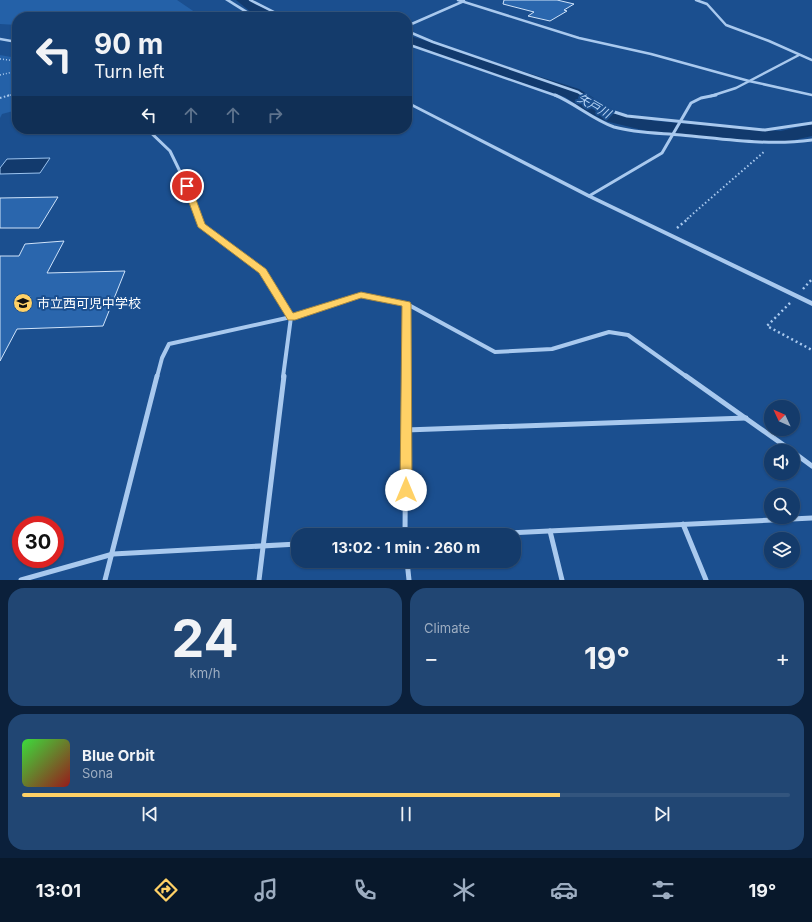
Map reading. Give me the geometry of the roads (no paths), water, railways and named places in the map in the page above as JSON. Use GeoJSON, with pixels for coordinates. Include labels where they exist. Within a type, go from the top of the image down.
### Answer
{"type":"FeatureCollection","features":[{"type":"Feature","properties":{"kind":"street"},"geometry":{"type":"LineString","coordinates":[[227,0],[247,12]]}},
{"type":"Feature","properties":{"kind":"street"},"geometry":{"type":"LineString","coordinates":[[250,0],[274,12]]}},
{"type":"Feature","properties":{"kind":"street"},"geometry":{"type":"LineString","coordinates":[[458,0],[579,38],[651,54],[749,81],[812,95]]}},
{"type":"Feature","properties":{"kind":"street"},"geometry":{"type":"LineString","coordinates":[[696,0],[705,1],[723,23],[736,30],[787,48],[812,60]]}},
{"type":"Feature","properties":{"kind":"street"},"geometry":{"type":"LineString","coordinates":[[412,24],[464,1]]}},
{"type":"Feature","properties":{"kind":"street"},"geometry":{"type":"LineString","coordinates":[[412,33],[433,42],[578,92],[602,108],[627,116],[680,123],[765,130],[790,128],[812,122]]}},
{"type":"Feature","properties":{"kind":"street"},"geometry":{"type":"LineString","coordinates":[[0,39],[12,41]]}},
{"type":"Feature","properties":{"kind":"street"},"geometry":{"type":"LineString","coordinates":[[412,46],[548,92],[571,102],[594,119],[615,127],[672,136],[764,143],[789,143],[812,140]]}},
{"type":"Feature","properties":{"kind":"street"},"geometry":{"type":"LineString","coordinates":[[589,196],[662,153],[691,103],[701,98],[722,94],[799,55]]}},
{"type":"Feature","properties":{"kind":"street"},"geometry":{"type":"LineString","coordinates":[[412,105],[589,196],[812,304]]}},
{"type":"Feature","properties":{"kind":"street"},"geometry":{"type":"LineString","coordinates":[[152,134],[170,151],[187,186],[201,226],[263,271],[291,317],[259,580]]}},
{"type":"Feature","properties":{"kind":"street"},"geometry":{"type":"LineString","coordinates":[[105,580],[113,554],[162,358],[169,344],[291,317],[361,295],[407,304],[495,352],[552,349],[609,332],[628,335],[781,444]]}},
{"type":"Feature","properties":{"kind":"street"},"geometry":{"type":"LineString","coordinates":[[406,528],[407,304]]}},
{"type":"Feature","properties":{"kind":"street"},"geometry":{"type":"LineString","coordinates":[[406,430],[746,418]]}},
{"type":"Feature","properties":{"kind":"street"},"geometry":{"type":"LineString","coordinates":[[800,458],[812,466]]}},
{"type":"Feature","properties":{"kind":"street"},"geometry":{"type":"LineString","coordinates":[[521,532],[810,518],[812,523]]}},
{"type":"Feature","properties":{"kind":"street"},"geometry":{"type":"LineString","coordinates":[[683,524],[706,580]]}},
{"type":"Feature","properties":{"kind":"street"},"geometry":{"type":"LineString","coordinates":[[550,531],[562,580]]}},
{"type":"Feature","properties":{"kind":"street"},"geometry":{"type":"LineString","coordinates":[[21,580],[113,554],[291,544]]}},
{"type":"Feature","properties":{"kind":"street"},"geometry":{"type":"LineString","coordinates":[[408,568],[409,580]]}},
{"type":"Feature","properties":{"kind":"waterway","name":"矢戸川"},"geometry":{"type":"LineString","coordinates":[[243,0],[260,12]]}},
{"type":"Feature","properties":{"kind":"waterway","name":"矢戸川"},"geometry":{"type":"LineString","coordinates":[[412,42],[572,93],[593,107],[612,117],[655,127],[781,137],[812,130]]}},
{"type":"Feature","properties":{"kind":"place","name":"市立西可児中学校"},"geometry":{"type":"Point","coordinates":[23,303]}}]}
